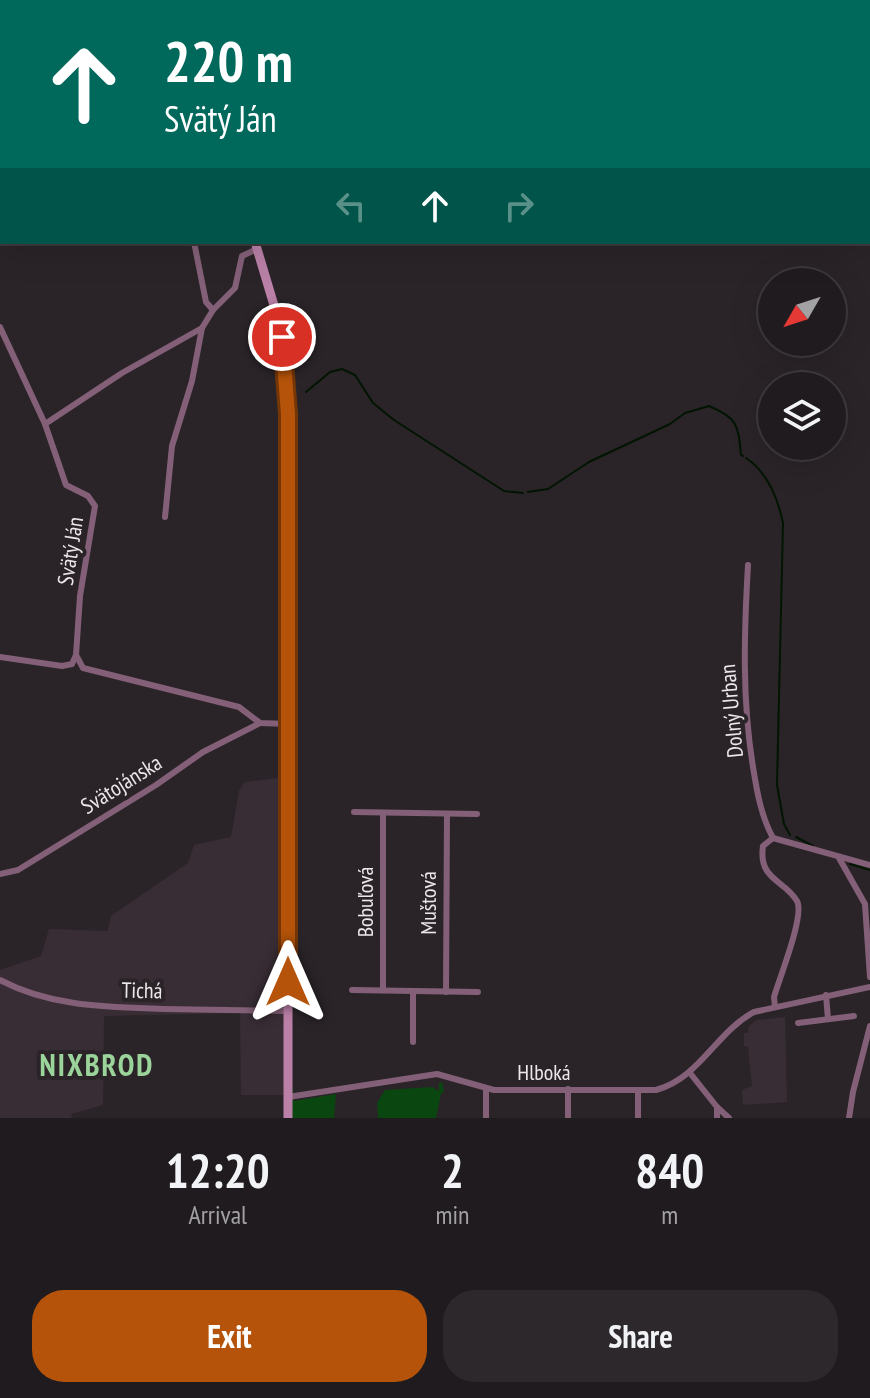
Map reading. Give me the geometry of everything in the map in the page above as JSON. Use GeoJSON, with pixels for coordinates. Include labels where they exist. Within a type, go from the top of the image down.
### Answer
{"type":"FeatureCollection","features":[{"type":"Feature","properties":{"kind":"main road"},"geometry":{"type":"LineString","coordinates":[[256,245],[277,312],[287,387],[288,1118]]}},
{"type":"Feature","properties":{"kind":"street"},"geometry":{"type":"LineString","coordinates":[[194,244],[206,302],[213,310]]}},
{"type":"Feature","properties":{"kind":"street"},"geometry":{"type":"LineString","coordinates":[[165,517],[172,446],[192,381],[202,328],[213,310],[235,288],[242,256],[256,245]]}},
{"type":"Feature","properties":{"kind":"street","name":"Svätý Ján"},"geometry":{"type":"LineString","coordinates":[[0,327],[45,424],[66,485],[88,496],[95,506],[80,596],[76,655]]}},
{"type":"Feature","properties":{"kind":"street"},"geometry":{"type":"LineString","coordinates":[[45,424],[122,373],[202,328]]}},
{"type":"Feature","properties":{"kind":"street","name":"Dolný Urban"},"geometry":{"type":"LineString","coordinates":[[748,565],[744,653],[746,722],[759,798],[773,838]]}},
{"type":"Feature","properties":{"kind":"street"},"geometry":{"type":"LineString","coordinates":[[76,655],[83,668],[239,707],[260,723],[288,724]]}},
{"type":"Feature","properties":{"kind":"street"},"geometry":{"type":"LineString","coordinates":[[0,657],[62,666],[72,664],[76,655]]}},
{"type":"Feature","properties":{"kind":"street","name":"Svätojánska"},"geometry":{"type":"LineString","coordinates":[[0,874],[18,870],[156,785],[203,752],[260,723]]}},
{"type":"Feature","properties":{"kind":"street"},"geometry":{"type":"LineString","coordinates":[[354,812],[477,814]]}},
{"type":"Feature","properties":{"kind":"street","name":"Bobuľová"},"geometry":{"type":"LineString","coordinates":[[383,813],[383,990]]}},
{"type":"Feature","properties":{"kind":"street","name":"Muštová"},"geometry":{"type":"LineString","coordinates":[[446,992],[447,814]]}},
{"type":"Feature","properties":{"kind":"street"},"geometry":{"type":"LineString","coordinates":[[775,1007],[774,997],[794,937],[798,907],[796,900],[772,879],[762,857],[763,846],[773,838],[870,865]]}},
{"type":"Feature","properties":{"kind":"street"},"geometry":{"type":"LineString","coordinates":[[839,858],[865,904],[870,977]]}},
{"type":"Feature","properties":{"kind":"street"},"geometry":{"type":"LineString","coordinates":[[865,904],[870,895]]}},
{"type":"Feature","properties":{"kind":"street","name":"Tichá"},"geometry":{"type":"LineString","coordinates":[[0,980],[37,997],[83,1005],[288,1011]]}},
{"type":"Feature","properties":{"kind":"street","name":"Hlboká"},"geometry":{"type":"LineString","coordinates":[[288,1097],[437,1074],[486,1089],[638,1090],[670,1086],[690,1073],[737,1022],[754,1012],[870,987]]}},
{"type":"Feature","properties":{"kind":"street"},"geometry":{"type":"LineString","coordinates":[[352,990],[478,992]]}},
{"type":"Feature","properties":{"kind":"street"},"geometry":{"type":"LineString","coordinates":[[413,991],[413,1042]]}},
{"type":"Feature","properties":{"kind":"street"},"geometry":{"type":"LineString","coordinates":[[826,995],[828,1019]]}},
{"type":"Feature","properties":{"kind":"street"},"geometry":{"type":"LineString","coordinates":[[798,1023],[854,1016]]}},
{"type":"Feature","properties":{"kind":"street"},"geometry":{"type":"LineString","coordinates":[[849,1118],[870,1026]]}},
{"type":"Feature","properties":{"kind":"street"},"geometry":{"type":"LineString","coordinates":[[690,1073],[729,1118]]}},
{"type":"Feature","properties":{"kind":"street"},"geometry":{"type":"LineString","coordinates":[[486,1089],[486,1118]]}},
{"type":"Feature","properties":{"kind":"street"},"geometry":{"type":"LineString","coordinates":[[568,1089],[568,1118]]}},
{"type":"Feature","properties":{"kind":"street"},"geometry":{"type":"LineString","coordinates":[[638,1090],[638,1118]]}},
{"type":"Feature","properties":{"kind":"street"},"geometry":{"type":"LineString","coordinates":[[717,1107],[717,1118]]}},
{"type":"Feature","properties":{"kind":"shaded area"},"geometry":{"type":"Polygon","coordinates":[[[285,777],[285,1095],[241,1095],[240,1013],[104,1016],[103,1105],[71,1114],[72,1118],[0,1118],[0,970],[41,956],[49,929],[108,931],[111,916],[188,863],[194,845],[231,837],[239,791],[245,782],[285,777]]]}},
{"type":"Feature","properties":{"kind":"shaded area"},"geometry":{"type":"Polygon","coordinates":[[[785,1017],[787,1102],[743,1105],[742,1090],[752,1086],[744,1033],[748,1033],[749,1026],[757,1020],[785,1017]]]}},
{"type":"Feature","properties":{"kind":"green space"},"geometry":{"type":"Polygon","coordinates":[[[442,1082],[444,1091],[436,1118],[378,1118],[377,1103],[385,1090],[432,1087],[439,1091],[439,1083],[442,1082]]]}},
{"type":"Feature","properties":{"kind":"green space"},"geometry":{"type":"Polygon","coordinates":[[[293,1086],[294,1101],[336,1094],[334,1118],[285,1118],[285,1095],[293,1086]]]}},
{"type":"Feature","properties":{"kind":"waterway"},"geometry":{"type":"LineString","coordinates":[[306,392],[330,372],[342,369],[355,375],[373,403],[394,420],[504,491],[523,493]]}},
{"type":"Feature","properties":{"kind":"waterway"},"geometry":{"type":"LineString","coordinates":[[528,492],[548,489],[589,462],[670,424],[685,413],[709,406],[726,414],[735,424],[743,456]]}},
{"type":"Feature","properties":{"kind":"waterway"},"geometry":{"type":"LineString","coordinates":[[746,458],[760,471],[770,487],[783,523],[777,785],[784,824],[790,835]]}},
{"type":"Feature","properties":{"kind":"waterway"},"geometry":{"type":"LineString","coordinates":[[796,837],[813,846]]}},
{"type":"Feature","properties":{"kind":"waterway"},"geometry":{"type":"LineString","coordinates":[[850,864],[870,870]]}},
{"type":"Feature","properties":{"kind":"district","name":"NIXBROD"},"geometry":{"type":"Point","coordinates":[97,1064]}},
{"type":"Feature","properties":{"kind":"route"},"geometry":{"type":"LineString","coordinates":[[282,337],[288,414],[288,982]]}}]}
